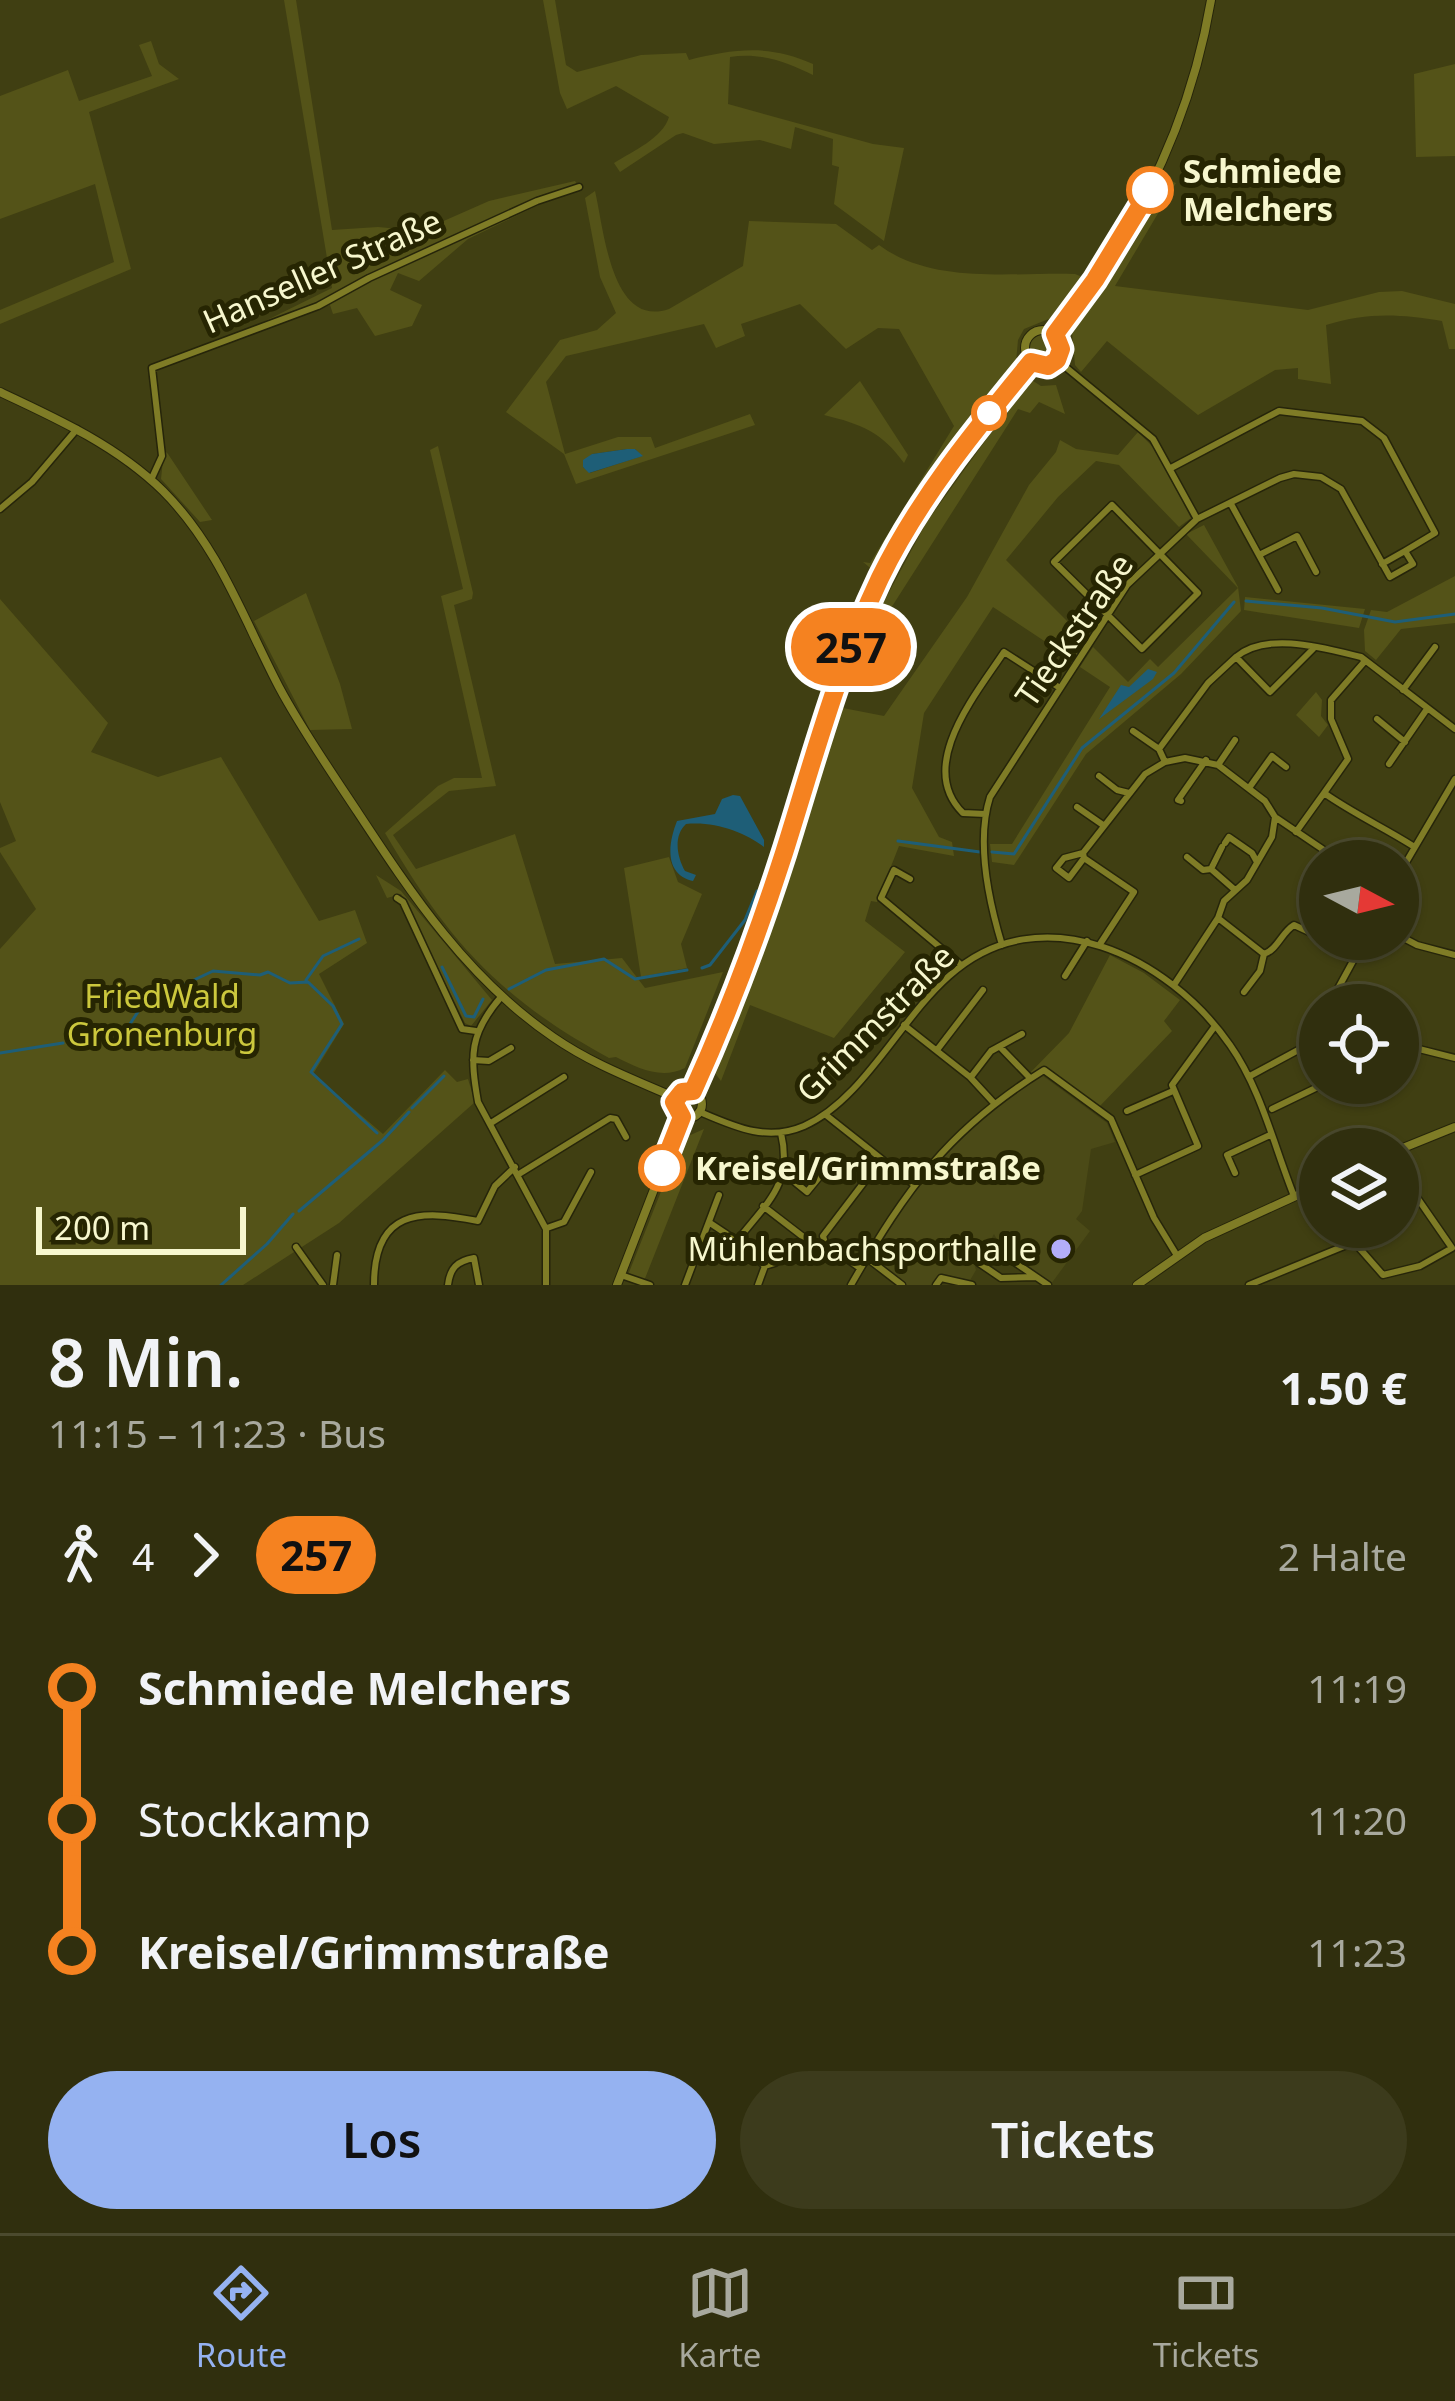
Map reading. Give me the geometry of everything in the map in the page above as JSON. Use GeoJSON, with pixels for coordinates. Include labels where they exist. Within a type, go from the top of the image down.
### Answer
{"type":"FeatureCollection","features":[{"type":"Feature","properties":{"kind":"main road"},"geometry":{"type":"LineString","coordinates":[[1055,334],[1115,249],[1162,164],[1188,98],[1210,0]]}},
{"type":"Feature","properties":{"kind":"main road"},"geometry":{"type":"LineString","coordinates":[[1031,362],[1024,347],[1029,337],[1039,330],[1055,334]]}},
{"type":"Feature","properties":{"kind":"main road"},"geometry":{"type":"LineString","coordinates":[[1031,362],[1048,366],[1057,360],[1061,349],[1055,334]]}},
{"type":"Feature","properties":{"kind":"main road"},"geometry":{"type":"LineString","coordinates":[[693,1091],[747,960],[846,660],[879,580],[939,479],[1031,362]]}},
{"type":"Feature","properties":{"kind":"main road"},"geometry":{"type":"LineString","coordinates":[[0,392],[119,454],[188,518],[210,548],[295,714],[443,937],[501,997],[555,1039],[597,1064],[676,1098]]}},
{"type":"Feature","properties":{"kind":"main road"},"geometry":{"type":"LineString","coordinates":[[693,1091],[700,1098],[700,1112],[692,1118],[682,1117],[675,1110],[676,1098],[693,1091]]}},
{"type":"Feature","properties":{"kind":"main road"},"geometry":{"type":"LineString","coordinates":[[619,1280],[682,1117]]}},
{"type":"Feature","properties":{"kind":"main road"},"geometry":{"type":"LineString","coordinates":[[1419,1142],[1455,1127]]}},
{"type":"Feature","properties":{"kind":"main road"},"geometry":{"type":"LineString","coordinates":[[1137,1285],[1176,1254],[1299,1195]]}},
{"type":"Feature","properties":{"kind":"street","name":"Hanseller Straße"},"geometry":{"type":"LineString","coordinates":[[151,479],[162,462],[152,368],[318,306],[537,201],[579,188]]}},
{"type":"Feature","properties":{"kind":"street"},"geometry":{"type":"LineString","coordinates":[[1057,360],[1147,433],[1197,519]]}},
{"type":"Feature","properties":{"kind":"street"},"geometry":{"type":"LineString","coordinates":[[1171,468],[1279,411],[1362,422],[1384,438],[1435,533],[1382,563],[1390,577],[1413,564],[1405,551]]}},
{"type":"Feature","properties":{"kind":"street"},"geometry":{"type":"LineString","coordinates":[[0,509],[32,482],[77,429]]}},
{"type":"Feature","properties":{"kind":"street","name":"Tieckstraße"},"geometry":{"type":"LineString","coordinates":[[985,814],[995,787],[1132,579],[1197,519],[1294,474],[1333,481],[1382,563]]}},
{"type":"Feature","properties":{"kind":"street"},"geometry":{"type":"LineString","coordinates":[[1231,504],[1277,590]]}},
{"type":"Feature","properties":{"kind":"street"},"geometry":{"type":"LineString","coordinates":[[1112,505],[1198,593],[1142,649],[1107,616],[1054,562],[1112,505]]}},
{"type":"Feature","properties":{"kind":"street"},"geometry":{"type":"LineString","coordinates":[[1259,555],[1297,536],[1316,572]]}},
{"type":"Feature","properties":{"kind":"street"},"geometry":{"type":"LineString","coordinates":[[1159,749],[1208,682],[1236,657],[1264,642],[1365,661],[1455,729]]}},
{"type":"Feature","properties":{"kind":"street"},"geometry":{"type":"LineString","coordinates":[[1403,690],[1435,647]]}},
{"type":"Feature","properties":{"kind":"street"},"geometry":{"type":"LineString","coordinates":[[1236,657],[1270,692],[1313,649]]}},
{"type":"Feature","properties":{"kind":"street"},"geometry":{"type":"LineString","coordinates":[[1002,945],[987,867],[985,814],[963,814],[948,789],[947,768],[957,723],[1004,652],[1060,688]]}},
{"type":"Feature","properties":{"kind":"street"},"geometry":{"type":"LineString","coordinates":[[1296,832],[1348,759],[1331,719],[1331,700],[1365,661]]}},
{"type":"Feature","properties":{"kind":"street"},"geometry":{"type":"LineString","coordinates":[[1389,764],[1427,709]]}},
{"type":"Feature","properties":{"kind":"street"},"geometry":{"type":"LineString","coordinates":[[1377,719],[1405,742]]}},
{"type":"Feature","properties":{"kind":"street"},"geometry":{"type":"LineString","coordinates":[[1132,731],[1159,749],[1166,762]]}},
{"type":"Feature","properties":{"kind":"street"},"geometry":{"type":"LineString","coordinates":[[1218,765],[1235,740]]}},
{"type":"Feature","properties":{"kind":"street"},"geometry":{"type":"LineString","coordinates":[[1249,788],[1272,756],[1286,767]]}},
{"type":"Feature","properties":{"kind":"street"},"geometry":{"type":"LineString","coordinates":[[1100,944],[1134,892],[1084,855],[1145,774],[1166,762],[1185,758],[1218,765],[1265,801],[1275,818],[1308,840]]}},
{"type":"Feature","properties":{"kind":"street"},"geometry":{"type":"LineString","coordinates":[[1181,801],[1206,760]]}},
{"type":"Feature","properties":{"kind":"street"},"geometry":{"type":"LineString","coordinates":[[1099,776],[1129,793]]}},
{"type":"Feature","properties":{"kind":"street"},"geometry":{"type":"LineString","coordinates":[[1417,840],[1455,779]]}},
{"type":"Feature","properties":{"kind":"street"},"geometry":{"type":"LineString","coordinates":[[1324,794],[1403,840]]}},
{"type":"Feature","properties":{"kind":"street"},"geometry":{"type":"LineString","coordinates":[[1077,806],[1103,826]]}},
{"type":"Feature","properties":{"kind":"street"},"geometry":{"type":"LineString","coordinates":[[1174,985],[1224,901],[1257,862],[1272,837],[1275,818]]}},
{"type":"Feature","properties":{"kind":"street"},"geometry":{"type":"LineString","coordinates":[[1211,869],[1229,836],[1257,862]]}},
{"type":"Feature","properties":{"kind":"street"},"geometry":{"type":"LineString","coordinates":[[1187,857],[1203,870],[1211,869],[1236,891]]}},
{"type":"Feature","properties":{"kind":"street"},"geometry":{"type":"LineString","coordinates":[[910,879],[894,870],[881,898],[961,965]]}},
{"type":"Feature","properties":{"kind":"street"},"geometry":{"type":"LineString","coordinates":[[397,898],[462,1029],[476,1031]]}},
{"type":"Feature","properties":{"kind":"street"},"geometry":{"type":"LineString","coordinates":[[1218,917],[1264,954]]}},
{"type":"Feature","properties":{"kind":"street"},"geometry":{"type":"LineString","coordinates":[[1264,954],[1294,925],[1299,927]]}},
{"type":"Feature","properties":{"kind":"street","name":"Grimmstraße"},"geometry":{"type":"LineString","coordinates":[[700,1112],[748,1131],[781,1132],[826,1114],[961,965],[1002,945],[1035,938],[1087,940],[1136,960],[1174,985],[1216,1026],[1249,1077],[1294,1197]]}},
{"type":"Feature","properties":{"kind":"street"},"geometry":{"type":"LineString","coordinates":[[1065,976],[1087,940]]}},
{"type":"Feature","properties":{"kind":"street"},"geometry":{"type":"LineString","coordinates":[[1419,946],[1455,956]]}},
{"type":"Feature","properties":{"kind":"street"},"geometry":{"type":"LineString","coordinates":[[1244,992],[1260,971],[1264,954]]}},
{"type":"Feature","properties":{"kind":"street"},"geometry":{"type":"LineString","coordinates":[[937,1050],[983,990]]}},
{"type":"Feature","properties":{"kind":"street"},"geometry":{"type":"LineString","coordinates":[[501,997],[476,1031],[473,1060],[478,1102],[546,1228],[546,1285]]}},
{"type":"Feature","properties":{"kind":"street"},"geometry":{"type":"LineString","coordinates":[[904,1025],[970,1077],[993,1102]]}},
{"type":"Feature","properties":{"kind":"street"},"geometry":{"type":"LineString","coordinates":[[1135,1175],[1198,1146],[1172,1085],[1216,1026]]}},
{"type":"Feature","properties":{"kind":"street"},"geometry":{"type":"LineString","coordinates":[[970,1077],[1000,1047],[1022,1034]]}},
{"type":"Feature","properties":{"kind":"street"},"geometry":{"type":"LineString","coordinates":[[1000,1047],[1030,1078]]}},
{"type":"Feature","properties":{"kind":"street"},"geometry":{"type":"LineString","coordinates":[[473,1060],[489,1060],[511,1048]]}},
{"type":"Feature","properties":{"kind":"street"},"geometry":{"type":"LineString","coordinates":[[1249,1077],[1299,1048]]}},
{"type":"Feature","properties":{"kind":"street"},"geometry":{"type":"LineString","coordinates":[[1419,1049],[1455,1058]]}},
{"type":"Feature","properties":{"kind":"street"},"geometry":{"type":"LineString","coordinates":[[851,1285],[913,1184],[947,1145],[993,1102],[1044,1070],[1111,1119],[1154,1218],[1176,1254]]}},
{"type":"Feature","properties":{"kind":"street"},"geometry":{"type":"LineString","coordinates":[[490,1124],[564,1077]]}},
{"type":"Feature","properties":{"kind":"street"},"geometry":{"type":"LineString","coordinates":[[1127,1112],[1174,1091]]}},
{"type":"Feature","properties":{"kind":"street"},"geometry":{"type":"LineString","coordinates":[[1272,1108],[1299,1096]]}},
{"type":"Feature","properties":{"kind":"street"},"geometry":{"type":"LineString","coordinates":[[826,1114],[913,1184]]}},
{"type":"Feature","properties":{"kind":"street"},"geometry":{"type":"LineString","coordinates":[[374,1285],[381,1244],[411,1216],[433,1212],[478,1221],[495,1186],[517,1170],[610,1118],[616,1119],[626,1137]]}},
{"type":"Feature","properties":{"kind":"street"},"geometry":{"type":"LineString","coordinates":[[737,1240],[785,1174],[781,1132]]}},
{"type":"Feature","properties":{"kind":"street"},"geometry":{"type":"LineString","coordinates":[[1234,1173],[1227,1155],[1270,1136]]}},
{"type":"Feature","properties":{"kind":"street"},"geometry":{"type":"LineString","coordinates":[[860,1268],[825,1244],[823,1236],[881,1160]]}},
{"type":"Feature","properties":{"kind":"street"},"geometry":{"type":"LineString","coordinates":[[785,1174],[807,1192],[826,1170]]}},
{"type":"Feature","properties":{"kind":"street"},"geometry":{"type":"LineString","coordinates":[[546,1228],[564,1222],[591,1172]]}},
{"type":"Feature","properties":{"kind":"street"},"geometry":{"type":"LineString","coordinates":[[685,1285],[719,1195]]}},
{"type":"Feature","properties":{"kind":"street"},"geometry":{"type":"LineString","coordinates":[[1249,1285],[1354,1242],[1383,1275],[1439,1258],[1454,1248],[1419,1199]]}},
{"type":"Feature","properties":{"kind":"street"},"geometry":{"type":"LineString","coordinates":[[763,1206],[814,1246],[825,1244]]}},
{"type":"Feature","properties":{"kind":"street"},"geometry":{"type":"LineString","coordinates":[[709,1222],[765,1266]]}},
{"type":"Feature","properties":{"kind":"street"},"geometry":{"type":"LineString","coordinates":[[296,1247],[321,1282],[309,1285]]}},
{"type":"Feature","properties":{"kind":"street"},"geometry":{"type":"LineString","coordinates":[[1036,1277],[996,1277],[980,1263],[979,1252],[983,1247],[994,1248],[1048,1285]]}},
{"type":"Feature","properties":{"kind":"street"},"geometry":{"type":"LineString","coordinates":[[765,1266],[775,1263],[780,1251]]}},
{"type":"Feature","properties":{"kind":"street"},"geometry":{"type":"LineString","coordinates":[[334,1285],[337,1255]]}},
{"type":"Feature","properties":{"kind":"street"},"geometry":{"type":"LineString","coordinates":[[448,1285],[460,1260],[474,1258],[479,1285]]}},
{"type":"Feature","properties":{"kind":"street"},"geometry":{"type":"LineString","coordinates":[[867,1258],[902,1285]]}},
{"type":"Feature","properties":{"kind":"street"},"geometry":{"type":"LineString","coordinates":[[758,1285],[765,1266]]}},
{"type":"Feature","properties":{"kind":"street"},"geometry":{"type":"LineString","coordinates":[[936,1285],[941,1278],[972,1285]]}},
{"type":"Feature","properties":{"kind":"street"},"geometry":{"type":"LineString","coordinates":[[619,1280],[650,1285]]}},
{"type":"Feature","properties":{"kind":"shaded area"},"geometry":{"type":"Polygon","coordinates":[[[1043,1076],[1107,1123],[1115,1142],[1091,1149],[1082,1211],[1076,1219],[1090,1231],[1051,1284],[1001,1247],[994,1234],[989,1243],[981,1244],[969,1282],[940,1276],[933,1285],[906,1285],[871,1257],[916,1186],[996,1106],[1043,1076]]]}},
{"type":"Feature","properties":{"kind":"green space"},"geometry":{"type":"Polygon","coordinates":[[[284,0],[296,0],[332,230],[421,231],[489,201],[575,181],[578,186],[468,239],[419,281],[398,273],[390,290],[422,305],[412,326],[375,336],[357,308],[333,314],[330,305],[263,330],[259,324],[332,288],[284,0]]]}},
{"type":"Feature","properties":{"kind":"green space"},"geometry":{"type":"Polygon","coordinates":[[[543,0],[555,0],[566,65],[577,72],[641,55],[686,53],[689,60],[751,50],[781,53],[813,64],[813,75],[773,59],[730,57],[728,104],[873,144],[904,148],[884,241],[834,204],[839,167],[832,165],[833,139],[795,127],[791,149],[760,140],[714,144],[683,133],[620,172],[614,163],[654,138],[669,117],[616,86],[567,109],[543,0]]]}},
{"type":"Feature","properties":{"kind":"green space"},"geometry":{"type":"Polygon","coordinates":[[[151,41],[159,64],[179,79],[89,112],[131,269],[0,324],[0,310],[114,262],[95,184],[0,219],[0,96],[68,70],[79,101],[152,76],[139,45],[151,41]]]}},
{"type":"Feature","properties":{"kind":"green space"},"geometry":{"type":"Polygon","coordinates":[[[1455,64],[1455,156],[1416,157],[1414,74],[1455,64]]]}},
{"type":"Feature","properties":{"kind":"green space"},"geometry":{"type":"Polygon","coordinates":[[[1168,180],[1176,183],[1115,286],[1308,310],[1402,291],[1455,304],[1455,349],[1449,349],[1442,321],[1384,316],[1341,321],[1326,325],[1331,384],[1298,379],[1298,368],[1275,370],[1198,415],[1107,341],[1081,372],[1075,365],[1072,332],[1137,238],[1168,180]]]}},
{"type":"Feature","properties":{"kind":"green space"},"geometry":{"type":"Polygon","coordinates":[[[595,191],[607,250],[622,290],[634,304],[650,311],[669,309],[743,266],[749,221],[836,224],[872,250],[879,245],[900,258],[948,271],[1085,278],[1056,316],[1024,329],[1016,362],[949,453],[874,571],[863,562],[870,563],[954,426],[899,329],[878,328],[846,349],[800,304],[741,324],[745,336],[716,348],[704,324],[566,356],[546,382],[565,454],[618,437],[651,437],[655,448],[750,414],[755,425],[576,484],[564,454],[506,412],[560,340],[597,330],[616,313],[600,277],[585,198],[595,191]],[[635,449],[592,454],[583,467],[590,473],[642,456],[635,449]]]}},
{"type":"Feature","properties":{"kind":"green space"},"geometry":{"type":"Polygon","coordinates":[[[1043,334],[1053,338],[1057,348],[1053,358],[1043,362],[1033,358],[1029,348],[1033,338],[1043,334]]]}},
{"type":"Feature","properties":{"kind":"green space"},"geometry":{"type":"Polygon","coordinates":[[[1030,379],[1041,386],[1056,385],[1065,414],[1039,402],[1030,413],[1018,409],[877,630],[870,628],[926,523],[1030,379]]]}},
{"type":"Feature","properties":{"kind":"green space"},"geometry":{"type":"Polygon","coordinates":[[[860,381],[908,455],[904,463],[870,431],[824,415],[860,381]]]}},
{"type":"Feature","properties":{"kind":"green space"},"geometry":{"type":"Polygon","coordinates":[[[1138,432],[1154,448],[1191,518],[1179,527],[1119,465],[1096,461],[1058,497],[1006,560],[1086,640],[1073,660],[993,607],[924,713],[912,788],[939,837],[952,842],[954,856],[899,846],[865,921],[905,952],[834,1038],[750,1005],[721,1081],[715,1073],[718,1062],[843,708],[884,716],[967,597],[1029,485],[1060,440],[1076,449],[1118,455],[1138,432]]]}},
{"type":"Feature","properties":{"kind":"green space"},"geometry":{"type":"Polygon","coordinates":[[[438,446],[473,593],[472,599],[454,605],[496,786],[449,791],[393,835],[416,869],[515,834],[555,964],[622,958],[645,988],[723,972],[685,1068],[658,1073],[609,1058],[536,1013],[479,964],[455,936],[385,833],[438,786],[454,778],[482,778],[441,596],[463,589],[430,450],[438,446]]]}},
{"type":"Feature","properties":{"kind":"green space"},"geometry":{"type":"Polygon","coordinates":[[[164,450],[212,520],[200,522],[161,479],[164,450]]]}},
{"type":"Feature","properties":{"kind":"green space"},"geometry":{"type":"Polygon","coordinates":[[[1204,525],[1238,587],[1241,611],[1181,674],[1086,754],[1014,865],[992,862],[990,844],[1012,844],[1110,687],[1080,667],[1093,647],[1128,682],[1150,659],[1158,667],[1238,588],[1186,534],[1204,525]]]}},
{"type":"Feature","properties":{"kind":"green space"},"geometry":{"type":"Polygon","coordinates":[[[1455,576],[1455,623],[1401,629],[1376,660],[1365,651],[1364,630],[1371,610],[1387,612],[1455,576]]]}},
{"type":"Feature","properties":{"kind":"green space"},"geometry":{"type":"Polygon","coordinates":[[[306,593],[352,729],[310,730],[254,621],[306,593]]]}},
{"type":"Feature","properties":{"kind":"green space"},"geometry":{"type":"Polygon","coordinates":[[[1245,597],[1365,609],[1359,628],[1244,610],[1245,597]]]}},
{"type":"Feature","properties":{"kind":"green space","name":"FriedWald Gronenburg"},"geometry":{"type":"Polygon","coordinates":[[[0,599],[108,723],[91,752],[158,777],[221,757],[319,921],[355,910],[367,943],[319,974],[344,1024],[313,1074],[383,1134],[445,1070],[457,1082],[468,1079],[475,1102],[339,1223],[243,1285],[0,1285],[0,949],[36,909],[0,852],[16,841],[0,802],[0,599]]]}},
{"type":"Feature","properties":{"kind":"green space"},"geometry":{"type":"Polygon","coordinates":[[[1316,692],[1328,725],[1319,737],[1296,715],[1316,692]]]}},
{"type":"Feature","properties":{"kind":"green space"},"geometry":{"type":"Polygon","coordinates":[[[669,857],[678,882],[702,894],[681,944],[687,968],[641,977],[624,868],[669,857]]]}},
{"type":"Feature","properties":{"kind":"green space"},"geometry":{"type":"Polygon","coordinates":[[[376,875],[401,891],[492,1000],[471,1026],[465,1023],[401,894],[387,898],[376,875]]]}},
{"type":"Feature","properties":{"kind":"green space"},"geometry":{"type":"Polygon","coordinates":[[[1110,955],[1180,1000],[1164,1021],[1172,1031],[1099,1107],[1047,1069],[1035,1079],[1029,1074],[1069,1033],[1110,955]]]}},
{"type":"Feature","properties":{"kind":"green space"},"geometry":{"type":"Polygon","coordinates":[[[704,1129],[644,1281],[628,1275],[677,1151],[686,1137],[704,1129]]]}},
{"type":"Feature","properties":{"kind":"water"},"geometry":{"type":"Polygon","coordinates":[[[627,449],[643,456],[589,473],[583,467],[583,460],[592,454],[627,449]]]}},
{"type":"Feature","properties":{"kind":"water"},"geometry":{"type":"Polygon","coordinates":[[[1148,669],[1157,672],[1153,679],[1099,719],[1121,685],[1129,687],[1148,669]]]}},
{"type":"Feature","properties":{"kind":"water"},"geometry":{"type":"Polygon","coordinates":[[[740,796],[764,847],[728,829],[686,824],[679,834],[678,853],[685,871],[696,875],[693,881],[684,877],[671,857],[677,821],[715,814],[722,799],[740,796]]]}},
{"type":"Feature","properties":{"kind":"waterway"},"geometry":{"type":"LineString","coordinates":[[1246,601],[1322,608],[1395,622],[1455,614]]}},
{"type":"Feature","properties":{"kind":"waterway"},"geometry":{"type":"LineString","coordinates":[[992,852],[1014,854],[1082,748],[1174,673],[1234,602]]}},
{"type":"Feature","properties":{"kind":"waterway"},"geometry":{"type":"LineString","coordinates":[[898,841],[980,852]]}},
{"type":"Feature","properties":{"kind":"waterway"},"geometry":{"type":"LineString","coordinates":[[702,968],[710,965],[745,920],[757,891]]}},
{"type":"Feature","properties":{"kind":"waterway"},"geometry":{"type":"LineString","coordinates":[[306,980],[323,956],[359,939]]}},
{"type":"Feature","properties":{"kind":"waterway"},"geometry":{"type":"LineString","coordinates":[[509,989],[546,970],[604,959],[635,979],[687,970]]}},
{"type":"Feature","properties":{"kind":"waterway"},"geometry":{"type":"LineString","coordinates":[[442,967],[466,1016],[474,1017],[483,999]]}},
{"type":"Feature","properties":{"kind":"waterway"},"geometry":{"type":"LineString","coordinates":[[103,1033],[128,1027],[156,991],[175,989],[213,971],[268,972],[290,983],[308,982],[333,1006],[342,1024],[311,1072],[377,1133]]}},
{"type":"Feature","properties":{"kind":"waterway"},"geometry":{"type":"LineString","coordinates":[[0,1053],[63,1043]]}},
{"type":"Feature","properties":{"kind":"waterway"},"geometry":{"type":"LineString","coordinates":[[412,1108],[444,1076]]}},
{"type":"Feature","properties":{"kind":"waterway"},"geometry":{"type":"LineString","coordinates":[[299,1211],[409,1112]]}},
{"type":"Feature","properties":{"kind":"waterway"},"geometry":{"type":"LineString","coordinates":[[221,1285],[293,1214]]}},
{"type":"Feature","properties":{"kind":"bus line","name":"257"},"geometry":{"type":"LineString","coordinates":[[662,1168],[682,1117],[674,1102],[682,1092],[693,1091],[747,960],[826,716],[879,580],[913,519],[976,429],[1031,362],[1048,366],[1057,360],[1061,349],[1055,334],[1080,303],[1150,190]]}},
{"type":"Feature","properties":{"kind":"place","name":"Schmiede Melchers"},"geometry":{"type":"Point","coordinates":[1150,190]}},
{"type":"Feature","properties":{"kind":"place","name":"Kreisel/Grimmstraße"},"geometry":{"type":"Point","coordinates":[662,1168]}},
{"type":"Feature","properties":{"kind":"place","name":"Mühlenbachsporthalle"},"geometry":{"type":"Point","coordinates":[1061,1249]}}]}
